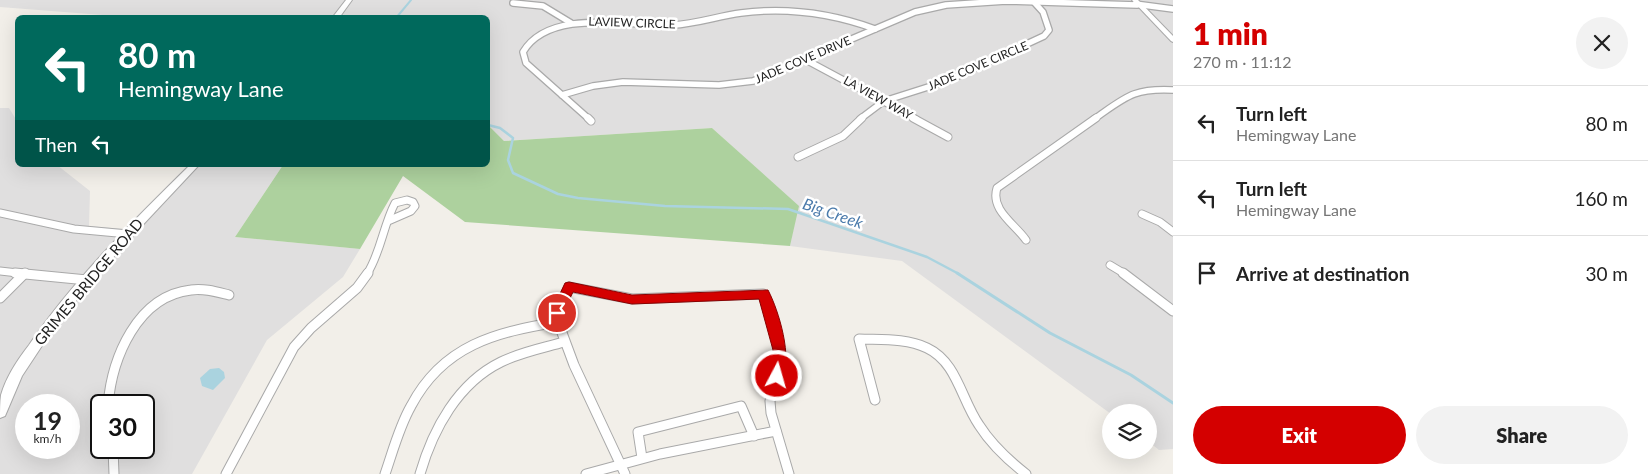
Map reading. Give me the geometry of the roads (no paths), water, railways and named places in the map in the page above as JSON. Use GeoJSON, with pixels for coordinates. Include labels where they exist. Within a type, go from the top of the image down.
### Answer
{"type":"FeatureCollection","features":[{"type":"Feature","properties":{"kind":"street"},"geometry":{"type":"LineString","coordinates":[[336,15],[349,0]]}},
{"type":"Feature","properties":{"kind":"street","name":"JADE COVE CIRCLE"},"geometry":{"type":"LineString","coordinates":[[798,157],[842,136],[884,101],[947,81],[1044,36],[1049,30],[1047,20],[1033,0]]}},
{"type":"Feature","properties":{"kind":"street","name":"JADE COVE DRIVE"},"geometry":{"type":"LineString","coordinates":[[562,95],[593,86],[623,82],[719,85],[743,83],[764,78],[915,12],[936,6],[1041,0],[1137,3],[1173,9]]}},
{"type":"Feature","properties":{"kind":"street"},"geometry":{"type":"LineString","coordinates":[[512,3],[542,6],[571,23]]}},
{"type":"Feature","properties":{"kind":"street"},"geometry":{"type":"LineString","coordinates":[[1137,3],[1173,40]]}},
{"type":"Feature","properties":{"kind":"street","name":"LAVIEW CIRCLE"},"geometry":{"type":"LineString","coordinates":[[591,120],[526,63],[523,52],[533,40],[571,23],[596,20],[675,25],[742,12],[773,11],[829,15],[875,29]]}},
{"type":"Feature","properties":{"kind":"street","name":"LA VIEW WAY"},"geometry":{"type":"LineString","coordinates":[[806,60],[948,137]]}},
{"type":"Feature","properties":{"kind":"street"},"geometry":{"type":"LineString","coordinates":[[1026,240],[1019,228],[1001,213],[994,197],[997,188],[1130,94],[1148,89],[1173,90]]}},
{"type":"Feature","properties":{"kind":"street","name":"GRIMES BRIDGE ROAD"},"geometry":{"type":"LineString","coordinates":[[0,412],[13,382],[38,340],[128,234],[193,167]]}},
{"type":"Feature","properties":{"kind":"street"},"geometry":{"type":"LineString","coordinates":[[0,214],[74,229],[128,234]]}},
{"type":"Feature","properties":{"kind":"street"},"geometry":{"type":"LineString","coordinates":[[1142,214],[1160,222],[1173,232]]}},
{"type":"Feature","properties":{"kind":"street"},"geometry":{"type":"LineString","coordinates":[[226,474],[294,347],[308,329],[349,296],[367,275],[388,221]]}},
{"type":"Feature","properties":{"kind":"street"},"geometry":{"type":"LineString","coordinates":[[1110,265],[1173,310]]}},
{"type":"Feature","properties":{"kind":"street"},"geometry":{"type":"LineString","coordinates":[[0,271],[87,280]]}},
{"type":"Feature","properties":{"kind":"street"},"geometry":{"type":"LineString","coordinates":[[0,298],[25,273]]}},
{"type":"Feature","properties":{"kind":"street"},"geometry":{"type":"LineString","coordinates":[[623,470],[564,342],[558,322],[557,313],[569,287],[632,299],[764,294],[780,350],[777,376],[770,401],[776,431],[790,474]]}},
{"type":"Feature","properties":{"kind":"street"},"geometry":{"type":"LineString","coordinates":[[109,394],[121,352],[132,331],[150,309],[174,294],[191,289],[230,295]]}},
{"type":"Feature","properties":{"kind":"street"},"geometry":{"type":"LineString","coordinates":[[385,474],[410,407],[439,366],[462,349],[484,338],[510,330],[558,322]]}},
{"type":"Feature","properties":{"kind":"street"},"geometry":{"type":"LineString","coordinates":[[875,400],[859,339],[907,341],[926,348],[943,358],[953,369],[967,405],[984,431],[1001,453],[1026,474]]}},
{"type":"Feature","properties":{"kind":"street"},"geometry":{"type":"LineString","coordinates":[[420,474],[427,451],[439,426],[454,403],[473,384],[496,365],[564,342]]}},
{"type":"Feature","properties":{"kind":"street"},"geometry":{"type":"LineString","coordinates":[[642,458],[638,432],[741,406],[754,436]]}},
{"type":"Feature","properties":{"kind":"street"},"geometry":{"type":"LineString","coordinates":[[586,474],[623,470],[642,458],[776,431]]}},
{"type":"Feature","properties":{"kind":"street"},"geometry":{"type":"LineString","coordinates":[[113,459],[114,474]]}},
{"type":"Feature","properties":{"kind":"water"},"geometry":{"type":"Polygon","coordinates":[[[219,368],[224,372],[225,378],[213,390],[202,386],[200,378],[210,369],[219,368]]]}},
{"type":"Feature","properties":{"kind":"waterway","name":"Big Creek"},"geometry":{"type":"LineString","coordinates":[[398,15],[411,0]]}},
{"type":"Feature","properties":{"kind":"waterway","name":"Big Creek"},"geometry":{"type":"LineString","coordinates":[[490,126],[500,128],[513,138],[508,160],[513,173],[558,194],[578,198],[665,206],[788,209],[927,257],[959,274]]}},
{"type":"Feature","properties":{"kind":"waterway","name":"Big Creek"},"geometry":{"type":"LineString","coordinates":[[957,273],[1050,333],[1131,375],[1173,403]]}}]}
